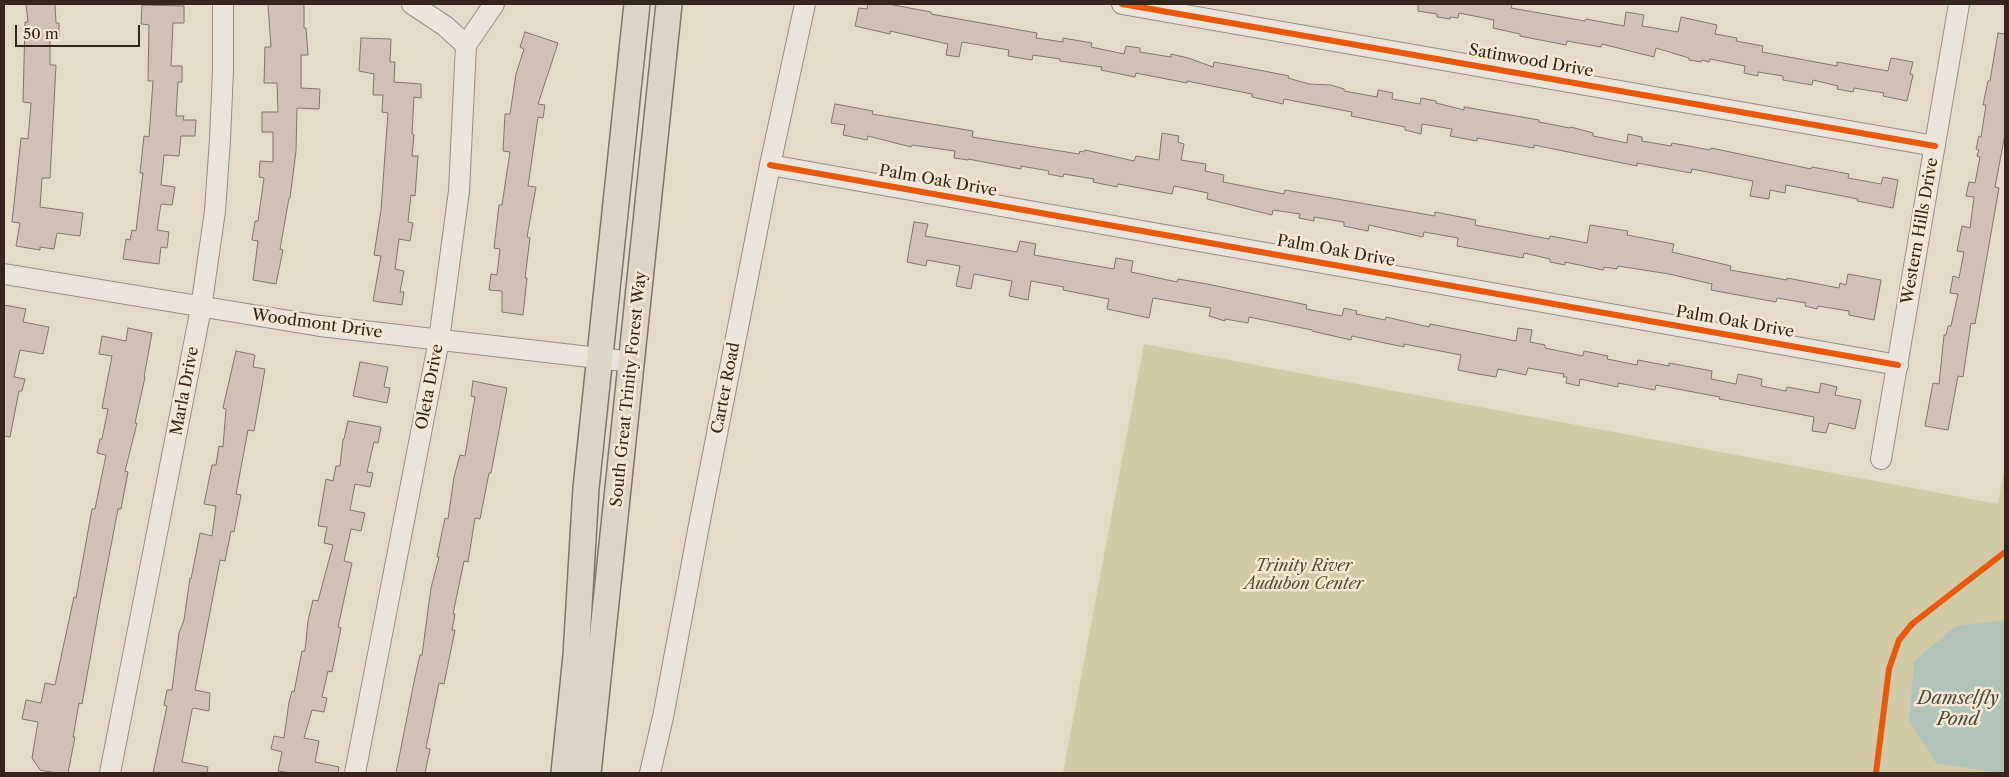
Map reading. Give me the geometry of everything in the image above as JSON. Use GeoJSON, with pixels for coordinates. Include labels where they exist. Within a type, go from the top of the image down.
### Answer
{"type":"FeatureCollection","features":[{"type":"Feature","properties":{"kind":"main road","name":"South Great Trinity Forest Way"},"geometry":{"type":"LineString","coordinates":[[564,773],[576,656],[586,488],[637,4]]}},
{"type":"Feature","properties":{"kind":"main road","name":"South Great Trinity Forest Way"},"geometry":{"type":"LineString","coordinates":[[588,773],[633,362],[669,4]]}},
{"type":"Feature","properties":{"kind":"street","name":"Marla Drive"},"geometry":{"type":"LineString","coordinates":[[110,773],[201,308],[215,211],[224,70],[223,4]]}},
{"type":"Feature","properties":{"kind":"street"},"geometry":{"type":"LineString","coordinates":[[412,4],[445,26],[466,45],[494,4]]}},
{"type":"Feature","properties":{"kind":"street","name":"Carter Road"},"geometry":{"type":"LineString","coordinates":[[650,773],[663,717],[770,165],[805,4]]}},
{"type":"Feature","properties":{"kind":"street","name":"Satinwood Drive"},"geometry":{"type":"LineString","coordinates":[[1122,4],[1935,146]]}},
{"type":"Feature","properties":{"kind":"street","name":"Western Hills Drive"},"geometry":{"type":"LineString","coordinates":[[1882,459],[1959,4]]}},
{"type":"Feature","properties":{"kind":"street","name":"Oleta Drive"},"geometry":{"type":"LineString","coordinates":[[355,773],[440,340],[459,191],[466,45]]}},
{"type":"Feature","properties":{"kind":"street","name":"Palm Oak Drive"},"geometry":{"type":"LineString","coordinates":[[770,165],[1898,365]]}},
{"type":"Feature","properties":{"kind":"street","name":"Woodmont Drive"},"geometry":{"type":"LineString","coordinates":[[4,274],[201,308],[320,326],[633,362]]}},
{"type":"Feature","properties":{"kind":"green space","name":"Trinity River Audubon Center"},"geometry":{"type":"Polygon","coordinates":[[[1144,344],[1998,504],[2005,465],[2005,773],[1063,773],[1144,344]]]}},
{"type":"Feature","properties":{"kind":"water","name":"Damselfly Pond"},"geometry":{"type":"Polygon","coordinates":[[[2005,620],[2005,772],[2000,773],[1936,763],[1909,721],[1914,661],[1956,626],[2005,620]]]}},
{"type":"Feature","properties":{"kind":"building"},"geometry":{"type":"Polygon","coordinates":[[[26,4],[55,4],[56,23],[59,23],[59,38],[50,38],[50,65],[56,65],[50,178],[42,178],[40,207],[83,213],[80,236],[57,233],[54,249],[40,247],[40,250],[16,246],[20,223],[12,222],[21,138],[28,139],[31,103],[23,102],[25,22],[28,22],[26,4]]]}},
{"type":"Feature","properties":{"kind":"building"},"geometry":{"type":"Polygon","coordinates":[[[268,4],[304,4],[304,28],[306,28],[308,55],[301,55],[301,88],[320,89],[319,109],[297,108],[296,151],[290,198],[280,249],[283,250],[276,284],[253,280],[258,241],[252,240],[255,221],[258,221],[264,178],[259,177],[260,161],[273,162],[273,132],[262,132],[262,112],[278,112],[277,83],[264,83],[265,47],[271,47],[268,4]]]}},
{"type":"Feature","properties":{"kind":"building"},"geometry":{"type":"Polygon","coordinates":[[[868,4],[888,4],[931,12],[931,14],[1037,33],[1036,38],[1063,42],[1063,38],[1092,43],[1091,47],[1124,54],[1126,46],[1140,48],[1140,52],[1171,57],[1171,54],[1213,67],[1214,62],[1264,71],[1289,76],[1288,78],[1309,84],[1331,85],[1344,89],[1344,91],[1377,97],[1378,90],[1393,93],[1392,99],[1420,104],[1421,98],[1464,110],[1464,107],[1539,120],[1539,122],[1571,127],[1593,133],[1593,136],[1627,143],[1628,134],[1642,137],[1642,141],[1671,146],[1672,143],[1710,150],[1711,148],[1811,169],[1812,167],[1849,174],[1848,178],[1881,184],[1883,177],[1898,180],[1893,208],[1786,185],[1785,193],[1770,190],[1769,199],[1750,196],[1753,181],[1692,169],[1691,173],[1637,163],[1637,166],[1534,145],[1534,148],[1477,138],[1477,141],[1450,136],[1452,129],[1422,124],[1421,134],[1405,130],[1405,127],[1351,116],[1352,112],[1284,99],[1283,104],[1252,97],[1252,94],[1136,73],[1135,77],[1101,70],[1102,67],[1060,61],[1060,59],[1033,55],[1032,60],[1008,56],[1009,50],[962,42],[959,57],[946,55],[948,44],[890,31],[890,34],[855,26],[859,8],[867,9],[868,4]]]}},
{"type":"Feature","properties":{"kind":"building"},"geometry":{"type":"Polygon","coordinates":[[[1418,4],[1512,4],[1511,8],[1624,26],[1626,12],[1644,15],[1642,26],[1678,32],[1681,17],[1717,25],[1715,34],[1737,38],[1736,41],[1763,46],[1762,52],[1837,66],[1837,62],[1888,71],[1891,58],[1913,62],[1910,74],[1913,75],[1907,101],[1883,96],[1884,93],[1854,88],[1853,92],[1837,89],[1838,86],[1813,80],[1812,85],[1783,80],[1783,76],[1758,72],[1758,76],[1744,73],[1745,66],[1710,59],[1709,62],[1689,60],[1689,58],[1656,48],[1654,57],[1602,44],[1601,47],[1567,41],[1566,45],[1520,36],[1520,34],[1493,28],[1494,20],[1459,13],[1458,18],[1437,17],[1437,14],[1418,11],[1418,4]]]}},
{"type":"Feature","properties":{"kind":"building"},"geometry":{"type":"Polygon","coordinates":[[[142,5],[184,6],[184,23],[173,23],[171,66],[182,66],[182,82],[178,82],[176,116],[184,116],[183,120],[196,120],[195,136],[181,136],[179,156],[164,155],[161,185],[175,187],[172,205],[161,204],[157,230],[169,232],[167,248],[161,247],[159,264],[123,259],[126,239],[130,240],[132,230],[136,231],[143,173],[140,173],[144,136],[149,137],[153,81],[148,81],[149,25],[141,24],[142,5]]]}},
{"type":"Feature","properties":{"kind":"building"},"geometry":{"type":"Polygon","coordinates":[[[525,32],[558,43],[538,104],[545,105],[543,118],[538,117],[528,186],[536,187],[527,237],[530,238],[523,315],[502,312],[502,291],[489,290],[491,274],[497,275],[500,249],[494,248],[499,205],[502,205],[510,152],[503,151],[505,114],[510,114],[516,74],[524,49],[520,47],[525,32]]]}},
{"type":"Feature","properties":{"kind":"building"},"geometry":{"type":"Polygon","coordinates":[[[1998,33],[2005,34],[2005,134],[1995,187],[1999,188],[1975,324],[1971,323],[1963,377],[1958,376],[1948,430],[1925,426],[1933,383],[1939,384],[1944,335],[1946,335],[1948,326],[1951,326],[1958,294],[1950,293],[1953,276],[1959,278],[1964,252],[1957,251],[1962,226],[1970,228],[1974,197],[1966,196],[1969,182],[1975,183],[1980,157],[1977,156],[1979,150],[1976,149],[1979,136],[1981,137],[1986,105],[1983,105],[1988,81],[1990,81],[1998,33]]]}},
{"type":"Feature","properties":{"kind":"building"},"geometry":{"type":"Polygon","coordinates":[[[361,38],[391,39],[390,62],[395,62],[394,82],[421,84],[421,98],[414,97],[412,156],[418,156],[415,196],[411,195],[408,222],[413,223],[410,241],[399,239],[395,269],[404,271],[400,292],[404,292],[402,305],[373,301],[381,256],[374,255],[381,210],[388,113],[382,112],[383,95],[373,95],[374,74],[359,71],[361,38]]]}},
{"type":"Feature","properties":{"kind":"building"},"geometry":{"type":"Polygon","coordinates":[[[835,104],[873,111],[872,114],[973,131],[972,137],[1079,154],[1080,151],[1084,152],[1085,150],[1134,161],[1136,156],[1159,160],[1162,133],[1179,136],[1178,142],[1184,144],[1181,160],[1206,164],[1205,171],[1224,175],[1223,182],[1284,194],[1285,190],[1435,216],[1435,212],[1476,220],[1475,225],[1549,239],[1550,236],[1587,243],[1590,225],[1628,231],[1627,235],[1674,244],[1672,252],[1731,266],[1730,270],[1839,288],[1840,283],[1846,285],[1848,274],[1881,280],[1874,320],[1849,315],[1849,311],[1818,306],[1817,309],[1805,306],[1806,303],[1777,298],[1776,302],[1711,290],[1712,284],[1669,274],[1618,266],[1617,269],[1604,267],[1603,270],[1565,262],[1565,265],[1550,262],[1550,259],[1524,253],[1523,258],[1457,246],[1458,238],[1424,232],[1423,237],[1369,225],[1368,231],[1344,226],[1344,222],[1314,217],[1314,221],[1299,218],[1300,214],[1273,210],[1272,215],[1207,199],[1208,193],[1174,186],[1172,194],[1118,184],[1117,187],[1093,182],[1094,179],[1064,174],[1063,177],[1048,174],[1049,171],[1021,166],[1021,169],[954,158],[955,151],[912,145],[911,147],[868,136],[867,140],[843,135],[845,125],[831,123],[835,104]]]}},
{"type":"Feature","properties":{"kind":"building"},"geometry":{"type":"Polygon","coordinates":[[[914,222],[928,224],[925,236],[1017,252],[1020,241],[1036,244],[1034,255],[1114,269],[1116,258],[1133,261],[1131,272],[1177,282],[1178,279],[1207,284],[1307,305],[1306,309],[1342,316],[1344,308],[1357,311],[1356,314],[1385,320],[1386,317],[1429,327],[1430,324],[1516,341],[1518,328],[1532,330],[1530,342],[1545,345],[1545,348],[1583,356],[1584,351],[1608,356],[1607,359],[1637,365],[1638,360],[1669,366],[1669,363],[1712,371],[1711,379],[1736,384],[1738,374],[1762,379],[1761,386],[1786,391],[1787,387],[1819,393],[1821,383],[1837,387],[1835,395],[1861,400],[1855,429],[1829,423],[1826,433],[1812,431],[1814,417],[1719,399],[1720,397],[1656,385],[1655,390],[1618,383],[1618,387],[1580,379],[1579,386],[1566,383],[1567,377],[1563,377],[1564,374],[1528,368],[1526,375],[1498,369],[1496,377],[1478,374],[1458,370],[1461,355],[1404,344],[1404,347],[1352,336],[1351,340],[1249,317],[1248,323],[1225,319],[1225,321],[1209,316],[1211,308],[1153,298],[1149,318],[1107,309],[1109,299],[1063,290],[1064,287],[1031,281],[1028,300],[1009,296],[1012,281],[974,274],[971,289],[956,286],[960,266],[927,260],[926,266],[907,262],[914,222]]]}},
{"type":"Feature","properties":{"kind":"building"},"geometry":{"type":"Polygon","coordinates":[[[4,305],[26,309],[23,322],[49,327],[43,354],[20,350],[14,377],[25,379],[22,391],[19,391],[10,437],[4,436],[4,305]]]}},
{"type":"Feature","properties":{"kind":"building"},"geometry":{"type":"Polygon","coordinates":[[[128,328],[152,333],[145,377],[135,423],[137,423],[125,471],[128,472],[121,509],[118,509],[82,704],[79,703],[68,773],[56,773],[40,770],[32,758],[38,722],[22,719],[26,700],[41,703],[45,683],[55,685],[74,597],[76,598],[92,509],[95,509],[106,455],[97,453],[108,409],[102,408],[112,356],[99,354],[102,336],[126,341],[128,328]]]}},
{"type":"Feature","properties":{"kind":"building"},"geometry":{"type":"Polygon","coordinates":[[[236,351],[255,355],[253,367],[265,369],[254,431],[248,430],[236,494],[241,495],[234,532],[231,531],[225,561],[220,560],[195,690],[210,693],[209,711],[193,708],[182,762],[208,767],[207,773],[153,773],[167,706],[164,705],[167,690],[172,690],[179,633],[184,620],[190,578],[200,533],[212,536],[216,506],[204,504],[212,465],[216,465],[219,446],[223,447],[226,409],[223,408],[236,351]]]}},
{"type":"Feature","properties":{"kind":"building"},"geometry":{"type":"Polygon","coordinates":[[[360,362],[388,367],[384,387],[390,388],[387,403],[353,396],[360,362]]]}},
{"type":"Feature","properties":{"kind":"building"},"geometry":{"type":"Polygon","coordinates":[[[473,381],[507,388],[491,473],[489,473],[480,519],[475,518],[468,562],[464,561],[453,614],[455,614],[452,630],[455,630],[444,684],[439,683],[426,748],[430,749],[425,773],[396,773],[415,677],[420,655],[422,655],[431,588],[439,557],[437,557],[445,518],[448,519],[454,477],[460,455],[465,456],[475,397],[471,396],[473,381]]]}},
{"type":"Feature","properties":{"kind":"building"},"geometry":{"type":"Polygon","coordinates":[[[348,421],[381,427],[378,443],[374,442],[367,472],[373,473],[370,487],[355,484],[350,510],[365,513],[361,531],[351,529],[344,561],[352,563],[338,627],[341,628],[332,672],[328,671],[322,697],[327,698],[324,712],[312,710],[304,738],[319,741],[315,762],[339,767],[338,773],[292,773],[278,771],[282,752],[271,749],[274,736],[284,738],[289,702],[292,691],[294,692],[302,651],[305,651],[308,621],[313,600],[318,601],[333,545],[324,543],[327,527],[318,526],[326,479],[333,481],[336,466],[340,466],[343,439],[348,421]]]}},
{"type":"Feature","properties":{"kind":"cycle path"},"geometry":{"type":"LineString","coordinates":[[1122,4],[1935,146]]}},
{"type":"Feature","properties":{"kind":"cycle path"},"geometry":{"type":"LineString","coordinates":[[770,165],[1898,365]]}},
{"type":"Feature","properties":{"kind":"cycle path"},"geometry":{"type":"LineString","coordinates":[[1876,773],[1889,669],[1899,640],[1912,624],[2005,552]]}}]}
